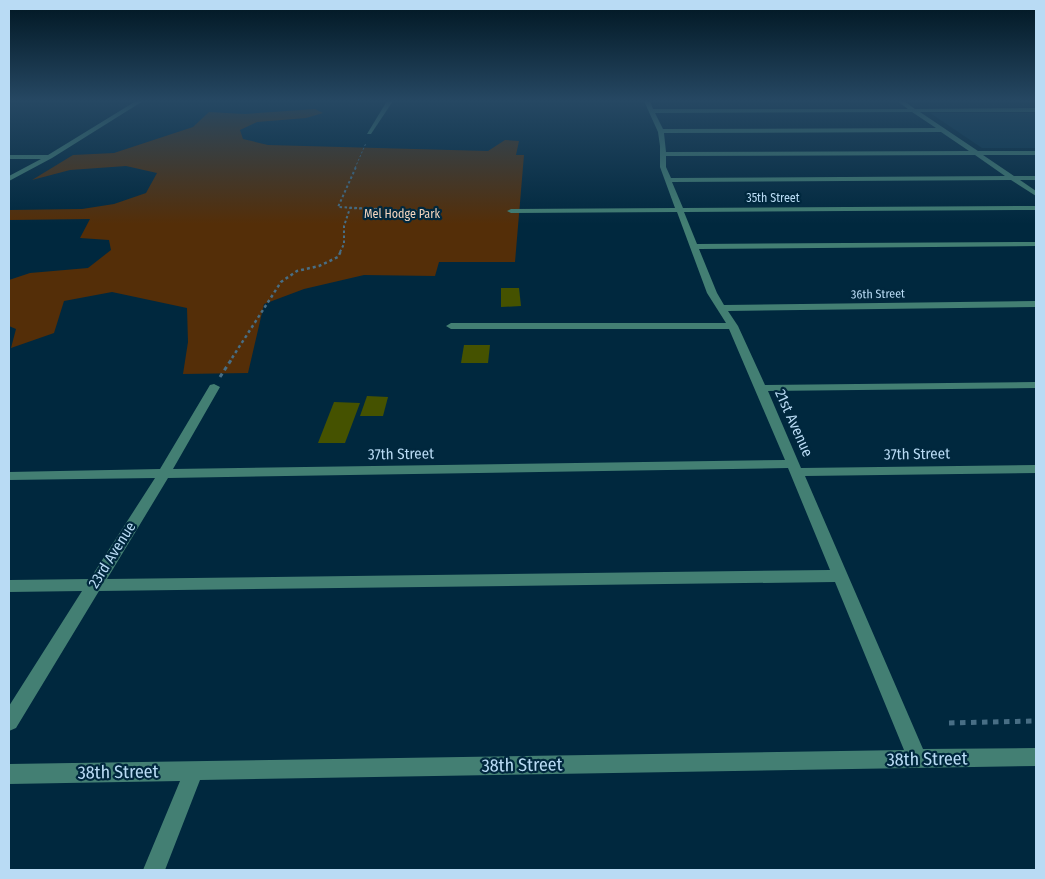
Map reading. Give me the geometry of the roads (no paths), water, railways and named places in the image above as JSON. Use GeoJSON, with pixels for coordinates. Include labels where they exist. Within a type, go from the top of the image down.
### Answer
{"type":"FeatureCollection","features":[{"type":"Feature","properties":{"kind":"street"},"geometry":{"type":"LineString","coordinates":[[9,179],[74,142]]}},
{"type":"Feature","properties":{"kind":"street","name":"21st Avenue"},"geometry":{"type":"LineString","coordinates":[[663,142],[663,167],[693,247],[712,292],[734,326],[796,468],[917,759]]}},
{"type":"Feature","properties":{"kind":"street"},"geometry":{"type":"LineString","coordinates":[[960,142],[1036,194]]}},
{"type":"Feature","properties":{"kind":"street"},"geometry":{"type":"LineString","coordinates":[[662,154],[1036,153]]}},
{"type":"Feature","properties":{"kind":"street"},"geometry":{"type":"LineString","coordinates":[[9,157],[50,157]]}},
{"type":"Feature","properties":{"kind":"street"},"geometry":{"type":"LineString","coordinates":[[668,180],[1036,178]]}},
{"type":"Feature","properties":{"kind":"street","name":"35th Street"},"geometry":{"type":"LineString","coordinates":[[511,211],[1036,208]]}},
{"type":"Feature","properties":{"kind":"street"},"geometry":{"type":"LineString","coordinates":[[693,247],[1036,244]]}},
{"type":"Feature","properties":{"kind":"street","name":"36th Street"},"geometry":{"type":"LineString","coordinates":[[721,308],[1036,304]]}},
{"type":"Feature","properties":{"kind":"street"},"geometry":{"type":"LineString","coordinates":[[451,326],[734,326]]}},
{"type":"Feature","properties":{"kind":"street"},"geometry":{"type":"LineString","coordinates":[[761,388],[1036,385]]}},
{"type":"Feature","properties":{"kind":"street","name":"23rd Avenue"},"geometry":{"type":"LineString","coordinates":[[9,722],[164,474],[214,387]]}},
{"type":"Feature","properties":{"kind":"street","name":"37th Street"},"geometry":{"type":"LineString","coordinates":[[9,476],[796,468],[1036,469]]}},
{"type":"Feature","properties":{"kind":"street"},"geometry":{"type":"LineString","coordinates":[[9,586],[841,576]]}},
{"type":"Feature","properties":{"kind":"street","name":"38th Street"},"geometry":{"type":"LineString","coordinates":[[9,774],[1036,757]]}},
{"type":"Feature","properties":{"kind":"street"},"geometry":{"type":"LineString","coordinates":[[154,870],[194,770]]}},
{"type":"Feature","properties":{"kind":"park label","name":"Mel Hodge Park"},"geometry":{"type":"Point","coordinates":[402,214]}}]}
